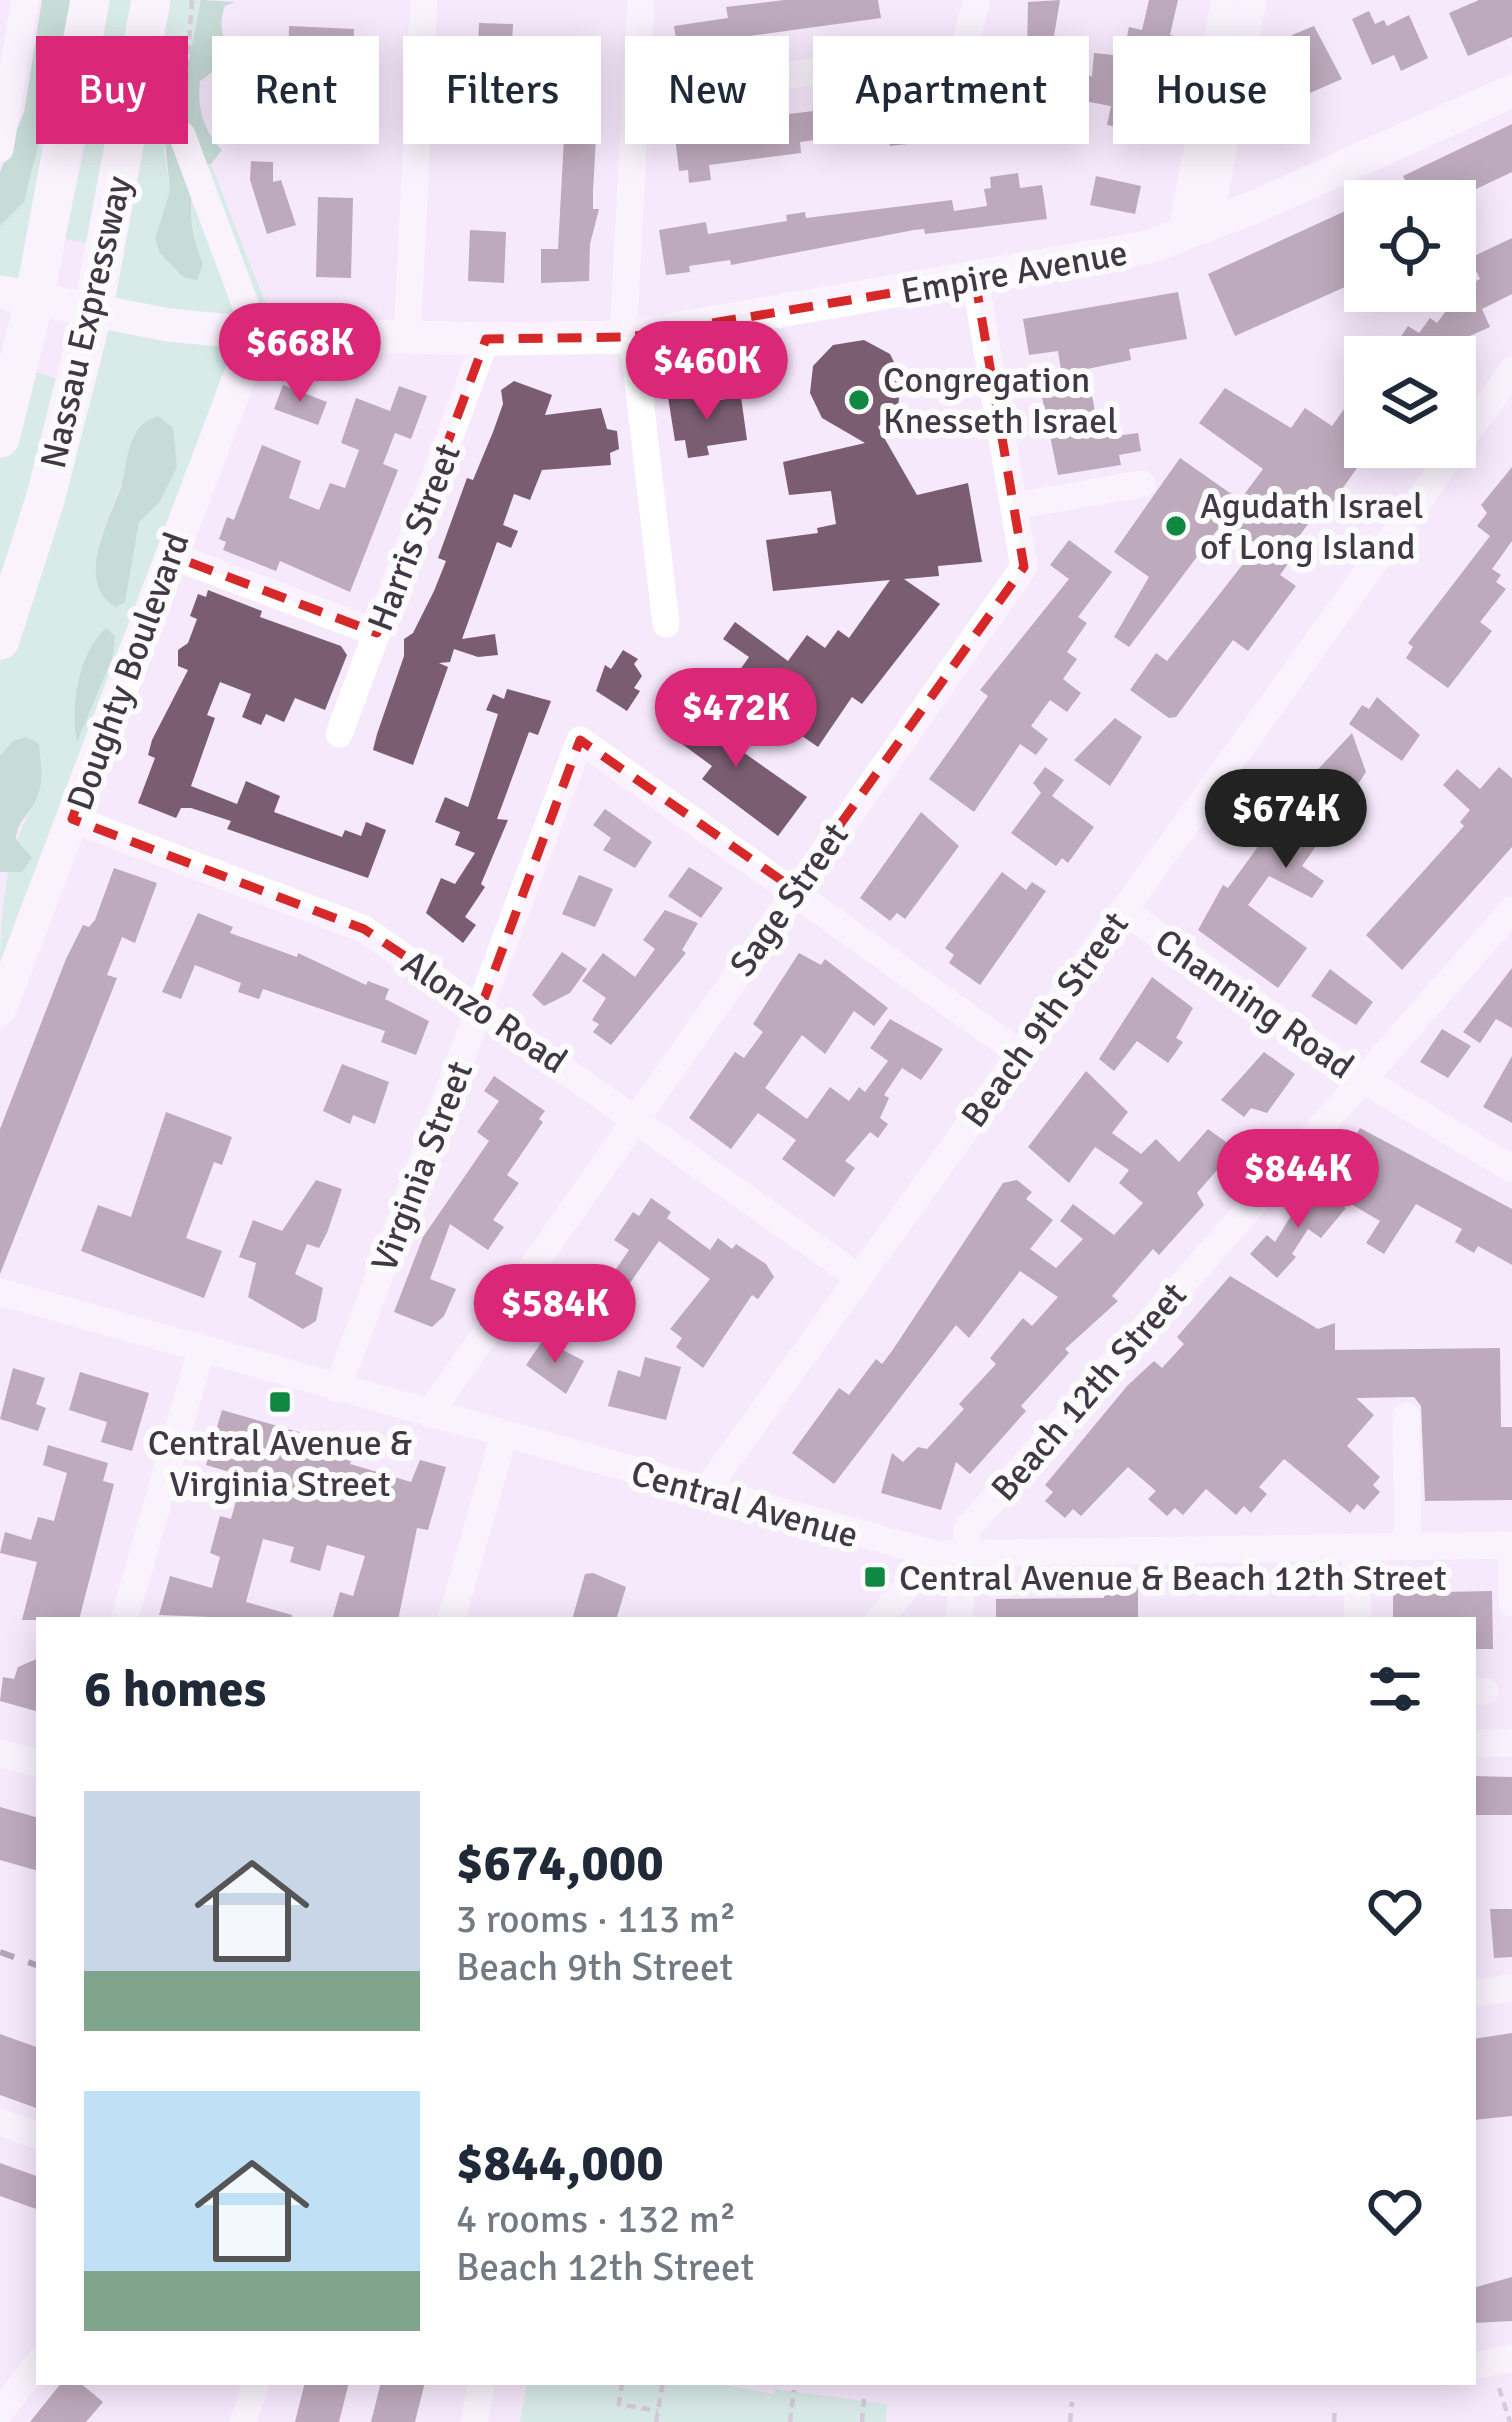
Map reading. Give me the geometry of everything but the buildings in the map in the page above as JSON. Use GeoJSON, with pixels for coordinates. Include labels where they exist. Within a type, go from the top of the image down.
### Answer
{"type":"FeatureCollection","features":[{"type":"Feature","properties":{"kind":"highway","name":"Nassau Expressway"},"geometry":{"type":"LineString","coordinates":[[0,438],[17,297],[90,0]]}},
{"type":"Feature","properties":{"kind":"highway","name":"Nassau Expressway"},"geometry":{"type":"LineString","coordinates":[[0,640],[45,500],[93,312],[151,0]]}},
{"type":"Feature","properties":{"kind":"main road","name":"Empire Avenue"},"geometry":{"type":"LineString","coordinates":[[17,297],[256,333],[629,337],[975,279],[1181,236],[1512,91]]}},
{"type":"Feature","properties":{"kind":"main road","name":"Doughty Boulevard"},"geometry":{"type":"LineString","coordinates":[[0,1009],[256,333]]}},
{"type":"Feature","properties":{"kind":"street"},"geometry":{"type":"LineString","coordinates":[[0,149],[25,0]]}},
{"type":"Feature","properties":{"kind":"street"},"geometry":{"type":"LineString","coordinates":[[407,338],[424,0]]}},
{"type":"Feature","properties":{"kind":"street"},"geometry":{"type":"LineString","coordinates":[[639,36],[641,0]]}},
{"type":"Feature","properties":{"kind":"street"},"geometry":{"type":"LineString","coordinates":[[789,75],[964,52],[977,0]]}},
{"type":"Feature","properties":{"kind":"street"},"geometry":{"type":"LineString","coordinates":[[1181,236],[1225,0]]}},
{"type":"Feature","properties":{"kind":"street"},"geometry":{"type":"LineString","coordinates":[[1181,236],[1214,203],[1253,0]]}},
{"type":"Feature","properties":{"kind":"street"},"geometry":{"type":"LineString","coordinates":[[185,144],[256,333]]}},
{"type":"Feature","properties":{"kind":"street"},"geometry":{"type":"LineString","coordinates":[[634,144],[623,319],[666,624]]}},
{"type":"Feature","properties":{"kind":"street","name":"Sage Street"},"geometry":{"type":"LineString","coordinates":[[429,1414],[1024,567],[975,279]]}},
{"type":"Feature","properties":{"kind":"street","name":"Harris Street"},"geometry":{"type":"LineString","coordinates":[[339,734],[487,339]]}},
{"type":"Feature","properties":{"kind":"street","name":"Beach 9th Street"},"geometry":{"type":"LineString","coordinates":[[704,1493],[1512,371]]}},
{"type":"Feature","properties":{"kind":"street"},"geometry":{"type":"LineString","coordinates":[[1015,506],[1142,484]]}},
{"type":"Feature","properties":{"kind":"street"},"geometry":{"type":"LineString","coordinates":[[170,555],[377,633]]}},
{"type":"Feature","properties":{"kind":"street","name":"Virginia Street"},"geometry":{"type":"LineString","coordinates":[[338,1389],[580,740],[794,889]]}},
{"type":"Feature","properties":{"kind":"street","name":"Alonzo Road"},"geometry":{"type":"LineString","coordinates":[[72,819],[364,929],[481,1006],[858,1277]]}},
{"type":"Feature","properties":{"kind":"street"},"geometry":{"type":"LineString","coordinates":[[794,889],[1019,1053]]}},
{"type":"Feature","properties":{"kind":"street","name":"Channing Road"},"geometry":{"type":"LineString","coordinates":[[1123,910],[1362,1079],[1512,1169]]}},
{"type":"Feature","properties":{"kind":"street","name":"Beach 12th Street"},"geometry":{"type":"LineString","coordinates":[[963,1555],[968,1529],[1512,910]]}},
{"type":"Feature","properties":{"kind":"street","name":"Central Avenue"},"geometry":{"type":"LineString","coordinates":[[0,1292],[934,1554],[1512,1545]]}},
{"type":"Feature","properties":{"kind":"street"},"geometry":{"type":"LineString","coordinates":[[125,1617],[201,1351]]}},
{"type":"Feature","properties":{"kind":"street"},"geometry":{"type":"LineString","coordinates":[[1406,1416],[1408,1546]]}},
{"type":"Feature","properties":{"kind":"street"},"geometry":{"type":"LineString","coordinates":[[452,1617],[504,1435]]}},
{"type":"Feature","properties":{"kind":"street"},"geometry":{"type":"LineString","coordinates":[[1512,1545],[1512,1603]]}},
{"type":"Feature","properties":{"kind":"street"},"geometry":{"type":"LineString","coordinates":[[1355,1547],[1358,1617]]}},
{"type":"Feature","properties":{"kind":"street"},"geometry":{"type":"LineString","coordinates":[[882,1617],[934,1554]]}},
{"type":"Feature","properties":{"kind":"street"},"geometry":{"type":"LineString","coordinates":[[959,1617],[963,1555]]}},
{"type":"Feature","properties":{"kind":"street"},"geometry":{"type":"LineString","coordinates":[[1476,1743],[1512,1743]]}},
{"type":"Feature","properties":{"kind":"street"},"geometry":{"type":"LineString","coordinates":[[0,1753],[36,1763]]}},
{"type":"Feature","properties":{"kind":"street"},"geometry":{"type":"LineString","coordinates":[[1476,1993],[1512,1988]]}},
{"type":"Feature","properties":{"kind":"street"},"geometry":{"type":"LineString","coordinates":[[0,2122],[36,2135]]}},
{"type":"Feature","properties":{"kind":"street"},"geometry":{"type":"LineString","coordinates":[[1476,2365],[1512,2358]]}},
{"type":"Feature","properties":{"kind":"street"},"geometry":{"type":"LineString","coordinates":[[0,2412],[36,2366]]}},
{"type":"Feature","properties":{"kind":"street"},"geometry":{"type":"LineString","coordinates":[[242,2422],[255,2385]]}},
{"type":"Feature","properties":{"kind":"street"},"geometry":{"type":"LineString","coordinates":[[474,2422],[481,2385]]}},
{"type":"Feature","properties":{"kind":"path"},"geometry":{"type":"LineString","coordinates":[[188,54],[192,0]]}},
{"type":"Feature","properties":{"kind":"path"},"geometry":{"type":"LineString","coordinates":[[622,2385],[619,2404],[658,2411]]}},
{"type":"Feature","properties":{"kind":"path"},"geometry":{"type":"LineString","coordinates":[[656,2422],[662,2385]]}},
{"type":"Feature","properties":{"kind":"path"},"geometry":{"type":"LineString","coordinates":[[1499,2388],[1510,2422]]}},
{"type":"Feature","properties":{"kind":"path"},"geometry":{"type":"LineString","coordinates":[[790,2422],[794,2390]]}},
{"type":"Feature","properties":{"kind":"path"},"geometry":{"type":"LineString","coordinates":[[862,2422],[864,2399]]}},
{"type":"Feature","properties":{"kind":"path"},"geometry":{"type":"LineString","coordinates":[[1070,2422],[1072,2402]]}},
{"type":"Feature","properties":{"kind":"path"},"geometry":{"type":"LineString","coordinates":[[1334,2422],[1335,2407]]}},
{"type":"Feature","properties":{"kind":"highlighted area"},"geometry":{"type":"Polygon","coordinates":[[[975,279],[1024,567],[794,889],[580,740],[481,1007],[364,929],[72,819],[170,555],[377,633],[486,339],[629,337],[975,279]]]}},
{"type":"Feature","properties":{"kind":"green space"},"geometry":{"type":"Polygon","coordinates":[[[42,0],[75,0],[66,36],[36,36],[42,0]]]}},
{"type":"Feature","properties":{"kind":"green space"},"geometry":{"type":"Polygon","coordinates":[[[101,0],[146,0],[139,36],[100,36],[101,0]]]}},
{"type":"Feature","properties":{"kind":"green space"},"geometry":{"type":"Polygon","coordinates":[[[163,0],[201,0],[188,65],[188,36],[157,36],[163,0]]]}},
{"type":"Feature","properties":{"kind":"green space"},"geometry":{"type":"Polygon","coordinates":[[[201,0],[235,2],[225,6],[223,36],[212,36],[212,72],[200,81],[203,118],[212,144],[222,150],[211,164],[198,164],[194,177],[191,215],[203,264],[197,280],[183,277],[160,253],[155,239],[170,191],[166,144],[188,144],[188,65],[201,0]]]}},
{"type":"Feature","properties":{"kind":"green space"},"geometry":{"type":"Polygon","coordinates":[[[36,37],[39,144],[24,202],[0,226],[0,172],[24,112],[36,37]]]}},
{"type":"Feature","properties":{"kind":"green space"},"geometry":{"type":"Polygon","coordinates":[[[39,144],[54,144],[31,296],[0,286],[0,226],[24,202],[39,144]]]}},
{"type":"Feature","properties":{"kind":"green space"},"geometry":{"type":"Polygon","coordinates":[[[86,144],[118,144],[99,246],[65,239],[86,144]]]}},
{"type":"Feature","properties":{"kind":"green space"},"geometry":{"type":"Polygon","coordinates":[[[138,144],[167,144],[170,191],[203,264],[192,227],[191,202],[198,164],[211,164],[277,333],[111,297],[138,144]]]}},
{"type":"Feature","properties":{"kind":"green space"},"geometry":{"type":"Polygon","coordinates":[[[110,324],[247,340],[0,1000],[8,872],[34,804],[0,756],[0,660],[110,324]],[[121,484],[98,546],[125,602],[139,522],[159,503],[121,484]]]}},
{"type":"Feature","properties":{"kind":"green space"},"geometry":{"type":"Polygon","coordinates":[[[22,368],[64,381],[0,627],[0,458],[22,368]]]}},
{"type":"Feature","properties":{"kind":"green space"},"geometry":{"type":"Polygon","coordinates":[[[158,416],[173,428],[177,467],[159,503],[139,522],[125,602],[116,607],[97,583],[98,550],[133,439],[143,424],[158,416]]]}},
{"type":"Feature","properties":{"kind":"green space"},"geometry":{"type":"Polygon","coordinates":[[[106,628],[115,636],[113,656],[77,742],[78,681],[89,651],[106,628]]]}},
{"type":"Feature","properties":{"kind":"green space"},"geometry":{"type":"Polygon","coordinates":[[[26,737],[39,744],[41,782],[16,839],[32,858],[22,872],[0,872],[0,756],[13,741],[26,737]]]}},
{"type":"Feature","properties":{"kind":"green space"},"geometry":{"type":"Polygon","coordinates":[[[526,2385],[724,2385],[887,2404],[886,2422],[520,2422],[526,2385]]]}},
{"type":"Feature","properties":{"kind":"railway"},"geometry":{"type":"LineString","coordinates":[[0,1952],[36,1965]]}},
{"type":"Feature","properties":{"kind":"place","name":"Congregation Knesseth Israel"},"geometry":{"type":"Point","coordinates":[859,400]}},
{"type":"Feature","properties":{"kind":"place","name":"Agudath Israel of Long Island"},"geometry":{"type":"Point","coordinates":[1176,526]}},
{"type":"Feature","properties":{"kind":"place","name":"Central Avenue & Virginia Street"},"geometry":{"type":"Point","coordinates":[280,1402]}},
{"type":"Feature","properties":{"kind":"place","name":"Central Avenue & Beach 12th Street"},"geometry":{"type":"Point","coordinates":[875,1577]}}]}
